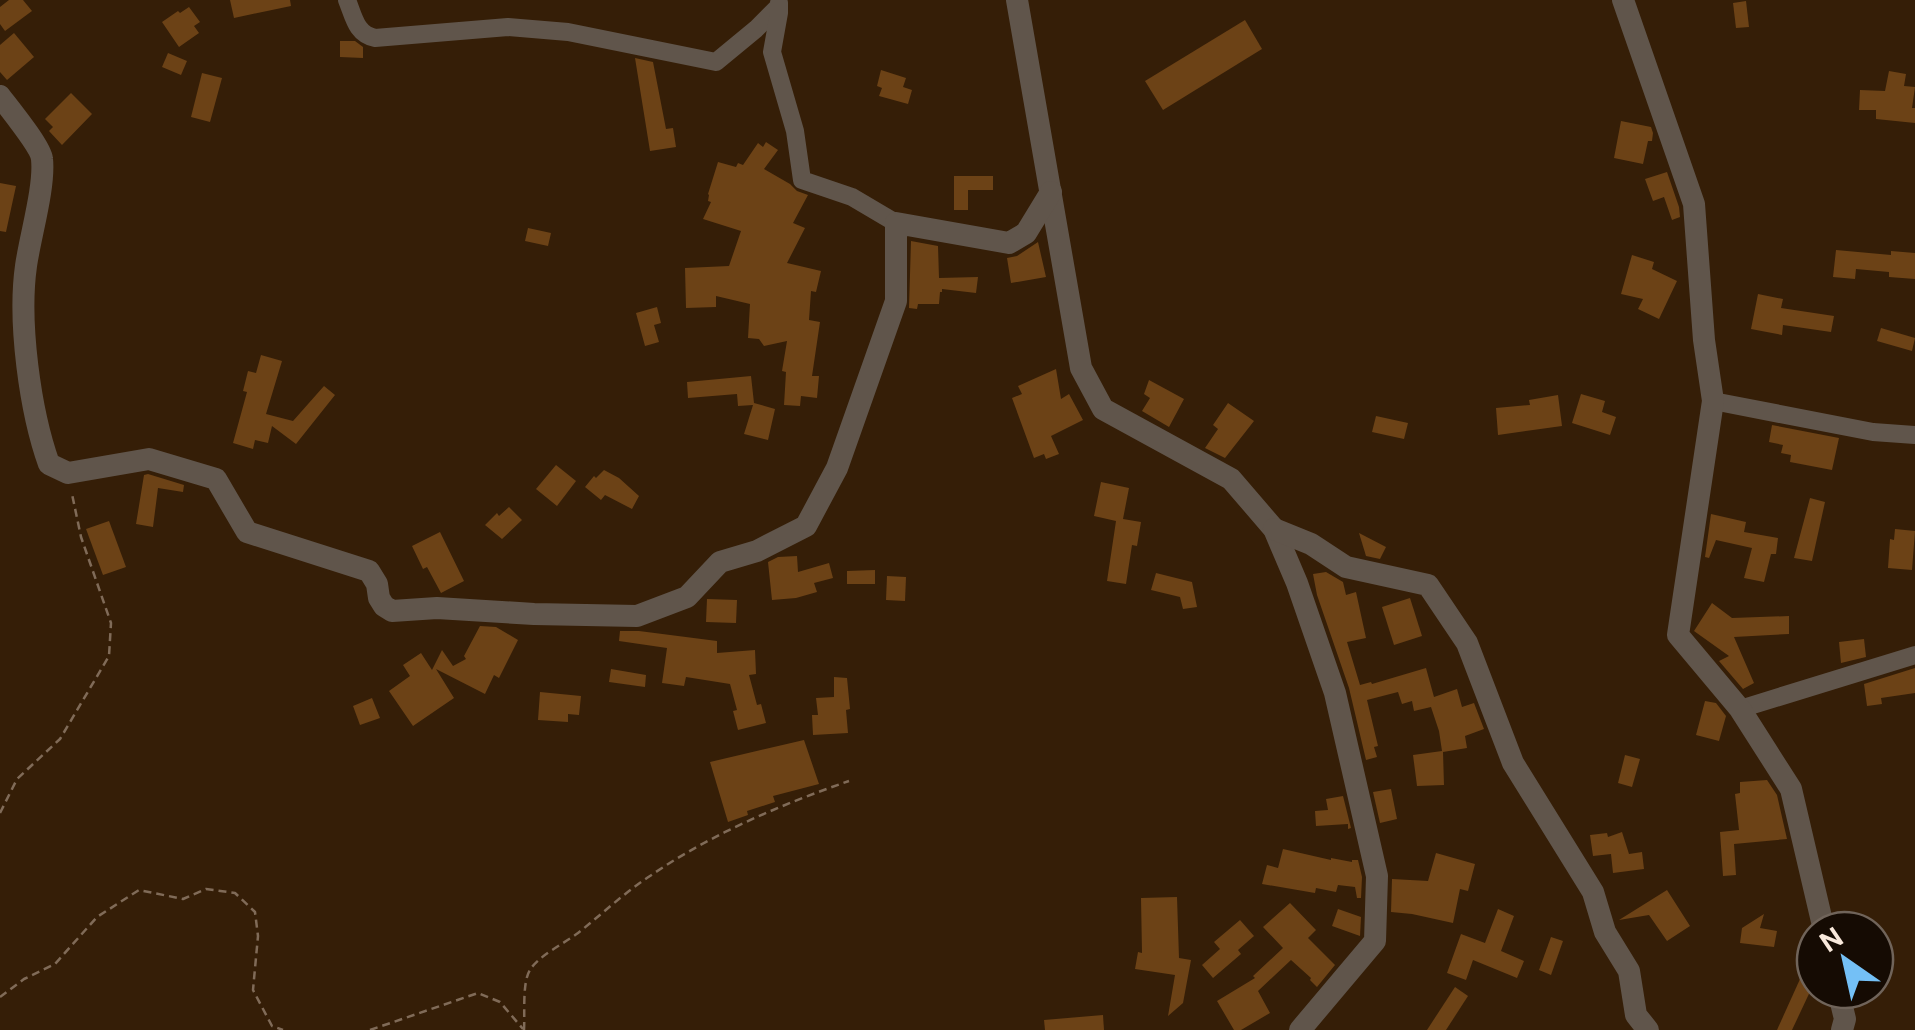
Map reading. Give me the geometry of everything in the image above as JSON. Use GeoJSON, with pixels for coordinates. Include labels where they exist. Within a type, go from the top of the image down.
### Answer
{"type":"FeatureCollection","features":[{"type":"Feature","properties":{"kind":"street"},"geometry":{"type":"LineString","coordinates":[[348,0],[358,29],[375,38],[508,27],[568,32],[716,62],[778,3]]}},
{"type":"Feature","properties":{"kind":"street"},"geometry":{"type":"LineString","coordinates":[[1018,0],[1081,368],[1103,410],[1231,479],[1274,529],[1335,692],[1377,876],[1375,941],[1300,1030]]}},
{"type":"Feature","properties":{"kind":"street"},"geometry":{"type":"LineString","coordinates":[[1623,0],[1694,204],[1704,340],[1713,400],[1678,635],[1740,709],[1791,789],[1819,910]]}},
{"type":"Feature","properties":{"kind":"street"},"geometry":{"type":"LineString","coordinates":[[778,3],[772,52],[795,131],[802,180],[852,197],[896,223],[1009,243],[1026,233],[1051,192]]}},
{"type":"Feature","properties":{"kind":"street"},"geometry":{"type":"LineString","coordinates":[[0,96],[42,156],[23,319],[38,434],[49,464],[68,473],[149,459],[216,479],[248,532],[369,571],[379,598],[392,612],[437,608],[637,616],[687,597],[720,562],[758,551],[806,526],[837,468],[896,301],[896,223]]}},
{"type":"Feature","properties":{"kind":"street"},"geometry":{"type":"LineString","coordinates":[[1713,400],[1873,432],[1915,435]]}},
{"type":"Feature","properties":{"kind":"street"},"geometry":{"type":"LineString","coordinates":[[1274,529],[1312,544],[1346,567],[1428,585],[1467,643],[1513,763],[1593,892],[1604,932],[1629,971],[1636,1015],[1648,1030]]}},
{"type":"Feature","properties":{"kind":"street"},"geometry":{"type":"LineString","coordinates":[[1740,709],[1915,655]]}},
{"type":"Feature","properties":{"kind":"path"},"geometry":{"type":"LineString","coordinates":[[0,812],[16,779],[60,739],[109,656],[111,623],[81,537],[68,473]]}},
{"type":"Feature","properties":{"kind":"path"},"geometry":{"type":"LineString","coordinates":[[524,1030],[526,978],[531,966],[614,902],[652,874],[722,833],[849,781]]}},
{"type":"Feature","properties":{"kind":"path"},"geometry":{"type":"LineString","coordinates":[[0,997],[24,979],[55,964],[97,918],[139,890],[182,899],[206,889],[235,893],[254,912],[258,936],[254,990],[272,1026],[283,1030]]}},
{"type":"Feature","properties":{"kind":"path"},"geometry":{"type":"LineString","coordinates":[[370,1030],[478,993],[500,1002],[524,1030]]}},
{"type":"Feature","properties":{"kind":"building"},"geometry":{"type":"Polygon","coordinates":[[[9,0],[23,0],[32,11],[5,31],[0,24],[0,7],[9,0]]]}},
{"type":"Feature","properties":{"kind":"building"},"geometry":{"type":"Polygon","coordinates":[[[230,0],[290,0],[291,6],[234,18],[230,0]]]}},
{"type":"Feature","properties":{"kind":"building"},"geometry":{"type":"Polygon","coordinates":[[[1746,1],[1749,27],[1736,28],[1733,3],[1746,1]]]}},
{"type":"Feature","properties":{"kind":"building"},"geometry":{"type":"Polygon","coordinates":[[[189,7],[200,22],[194,26],[199,33],[179,47],[162,22],[189,7]]]}},
{"type":"Feature","properties":{"kind":"building"},"geometry":{"type":"Polygon","coordinates":[[[1245,20],[1262,49],[1163,110],[1145,81],[1245,20]]]}},
{"type":"Feature","properties":{"kind":"building"},"geometry":{"type":"Polygon","coordinates":[[[14,33],[34,57],[7,80],[0,72],[0,45],[14,33]]]}},
{"type":"Feature","properties":{"kind":"building"},"geometry":{"type":"Polygon","coordinates":[[[340,41],[355,41],[363,47],[363,58],[340,57],[340,41]]]}},
{"type":"Feature","properties":{"kind":"building"},"geometry":{"type":"Polygon","coordinates":[[[168,53],[187,61],[181,75],[162,67],[168,53]]]}},
{"type":"Feature","properties":{"kind":"building"},"geometry":{"type":"Polygon","coordinates":[[[635,58],[653,62],[666,129],[673,128],[676,147],[650,151],[635,58]]]}},
{"type":"Feature","properties":{"kind":"building"},"geometry":{"type":"Polygon","coordinates":[[[881,70],[906,78],[903,87],[912,90],[908,104],[879,96],[881,70]]]}},
{"type":"Feature","properties":{"kind":"building"},"geometry":{"type":"Polygon","coordinates":[[[1889,71],[1906,74],[1904,86],[1915,87],[1915,123],[1876,119],[1876,110],[1859,110],[1860,90],[1885,91],[1889,71]]]}},
{"type":"Feature","properties":{"kind":"building"},"geometry":{"type":"Polygon","coordinates":[[[202,73],[222,78],[210,122],[191,117],[202,73]]]}},
{"type":"Feature","properties":{"kind":"building"},"geometry":{"type":"Polygon","coordinates":[[[71,93],[92,114],[62,145],[49,131],[53,127],[45,119],[71,93]]]}},
{"type":"Feature","properties":{"kind":"building"},"geometry":{"type":"Polygon","coordinates":[[[1621,121],[1651,127],[1652,141],[1648,141],[1643,164],[1614,158],[1621,121]]]}},
{"type":"Feature","properties":{"kind":"building"},"geometry":{"type":"Polygon","coordinates":[[[766,142],[778,150],[764,169],[808,195],[793,223],[805,228],[787,263],[821,271],[816,292],[811,291],[809,320],[820,322],[812,376],[819,376],[817,398],[801,396],[800,406],[784,405],[786,372],[782,371],[787,341],[764,346],[759,339],[748,338],[750,304],[716,296],[716,307],[686,308],[685,268],[729,266],[741,231],[703,219],[711,202],[708,194],[718,162],[743,165],[758,143],[763,147],[766,142]]]}},
{"type":"Feature","properties":{"kind":"building"},"geometry":{"type":"Polygon","coordinates":[[[1667,172],[1679,207],[1680,217],[1672,220],[1664,197],[1653,201],[1645,179],[1667,172]]]}},
{"type":"Feature","properties":{"kind":"building"},"geometry":{"type":"Polygon","coordinates":[[[954,176],[993,176],[993,190],[968,190],[968,210],[954,210],[954,176]]]}},
{"type":"Feature","properties":{"kind":"building"},"geometry":{"type":"Polygon","coordinates":[[[0,183],[16,186],[6,232],[0,231],[0,183]]]}},
{"type":"Feature","properties":{"kind":"building"},"geometry":{"type":"Polygon","coordinates":[[[528,228],[551,233],[548,246],[525,241],[528,228]]]}},
{"type":"Feature","properties":{"kind":"building"},"geometry":{"type":"Polygon","coordinates":[[[911,241],[938,246],[939,278],[978,277],[976,293],[942,289],[939,304],[909,308],[911,241]]]}},
{"type":"Feature","properties":{"kind":"building"},"geometry":{"type":"Polygon","coordinates":[[[1038,242],[1046,277],[1011,283],[1007,258],[1038,242]]]}},
{"type":"Feature","properties":{"kind":"building"},"geometry":{"type":"Polygon","coordinates":[[[1836,250],[1915,253],[1915,279],[1856,269],[1855,279],[1833,277],[1836,250]]]}},
{"type":"Feature","properties":{"kind":"building"},"geometry":{"type":"Polygon","coordinates":[[[1632,255],[1654,262],[1652,269],[1677,281],[1659,319],[1638,309],[1643,299],[1621,294],[1632,255]]]}},
{"type":"Feature","properties":{"kind":"building"},"geometry":{"type":"Polygon","coordinates":[[[1758,294],[1783,299],[1781,308],[1834,316],[1831,332],[1783,325],[1782,335],[1751,329],[1758,294]]]}},
{"type":"Feature","properties":{"kind":"building"},"geometry":{"type":"Polygon","coordinates":[[[657,307],[661,323],[654,325],[659,342],[645,346],[636,313],[657,307]]]}},
{"type":"Feature","properties":{"kind":"building"},"geometry":{"type":"Polygon","coordinates":[[[1881,328],[1915,338],[1912,351],[1877,341],[1881,328]]]}},
{"type":"Feature","properties":{"kind":"building"},"geometry":{"type":"Polygon","coordinates":[[[261,355],[282,361],[266,414],[293,421],[324,386],[335,395],[296,444],[272,426],[268,443],[255,440],[253,449],[233,443],[247,392],[243,391],[248,371],[256,373],[261,355]]]}},
{"type":"Feature","properties":{"kind":"building"},"geometry":{"type":"Polygon","coordinates":[[[1056,369],[1061,399],[1069,394],[1083,420],[1051,436],[1059,454],[1034,458],[1012,398],[1022,394],[1018,386],[1056,369]]]}},
{"type":"Feature","properties":{"kind":"building"},"geometry":{"type":"Polygon","coordinates":[[[751,376],[754,403],[775,409],[768,440],[744,434],[753,405],[738,406],[737,394],[688,398],[687,382],[751,376]]]}},
{"type":"Feature","properties":{"kind":"building"},"geometry":{"type":"Polygon","coordinates":[[[1149,380],[1184,399],[1169,427],[1142,411],[1150,398],[1144,394],[1149,380]]]}},
{"type":"Feature","properties":{"kind":"building"},"geometry":{"type":"Polygon","coordinates":[[[1581,394],[1605,401],[1602,412],[1616,417],[1610,435],[1572,423],[1581,394]]]}},
{"type":"Feature","properties":{"kind":"building"},"geometry":{"type":"Polygon","coordinates":[[[1558,395],[1562,426],[1498,435],[1496,408],[1530,405],[1529,400],[1558,395]]]}},
{"type":"Feature","properties":{"kind":"building"},"geometry":{"type":"Polygon","coordinates":[[[1228,403],[1254,421],[1225,458],[1205,448],[1218,429],[1213,425],[1228,403]]]}},
{"type":"Feature","properties":{"kind":"building"},"geometry":{"type":"Polygon","coordinates":[[[1376,416],[1408,423],[1404,439],[1372,432],[1376,416]]]}},
{"type":"Feature","properties":{"kind":"building"},"geometry":{"type":"Polygon","coordinates":[[[1772,425],[1839,438],[1832,470],[1790,462],[1791,455],[1781,453],[1783,445],[1769,442],[1772,425]]]}},
{"type":"Feature","properties":{"kind":"building"},"geometry":{"type":"Polygon","coordinates":[[[556,465],[576,481],[557,506],[536,489],[556,465]]]}},
{"type":"Feature","properties":{"kind":"building"},"geometry":{"type":"Polygon","coordinates":[[[604,470],[639,496],[632,509],[605,495],[601,500],[585,487],[604,470]]]}},
{"type":"Feature","properties":{"kind":"building"},"geometry":{"type":"Polygon","coordinates":[[[144,475],[184,485],[183,492],[158,488],[153,527],[136,524],[144,475]]]}},
{"type":"Feature","properties":{"kind":"building"},"geometry":{"type":"Polygon","coordinates":[[[1101,482],[1129,488],[1123,519],[1141,522],[1137,546],[1132,545],[1126,584],[1107,581],[1116,521],[1094,516],[1101,482]]]}},
{"type":"Feature","properties":{"kind":"building"},"geometry":{"type":"Polygon","coordinates":[[[1810,498],[1825,502],[1812,561],[1794,558],[1810,498]]]}},
{"type":"Feature","properties":{"kind":"building"},"geometry":{"type":"Polygon","coordinates":[[[509,507],[522,520],[502,539],[485,525],[509,507]]]}},
{"type":"Feature","properties":{"kind":"building"},"geometry":{"type":"Polygon","coordinates":[[[1711,514],[1746,522],[1744,532],[1778,538],[1764,582],[1744,578],[1752,548],[1716,540],[1709,558],[1705,557],[1711,514]]]}},
{"type":"Feature","properties":{"kind":"building"},"geometry":{"type":"Polygon","coordinates":[[[109,521],[126,567],[103,575],[86,529],[109,521]]]}},
{"type":"Feature","properties":{"kind":"building"},"geometry":{"type":"Polygon","coordinates":[[[1895,529],[1915,531],[1912,570],[1888,568],[1890,539],[1894,540],[1895,529]]]}},
{"type":"Feature","properties":{"kind":"building"},"geometry":{"type":"Polygon","coordinates":[[[440,532],[464,581],[441,593],[412,546],[440,532]]]}},
{"type":"Feature","properties":{"kind":"building"},"geometry":{"type":"Polygon","coordinates":[[[1359,533],[1386,547],[1380,559],[1366,556],[1359,533]]]}},
{"type":"Feature","properties":{"kind":"building"},"geometry":{"type":"Polygon","coordinates":[[[797,556],[798,572],[829,563],[833,578],[814,583],[817,592],[772,600],[768,562],[797,556]]]}},
{"type":"Feature","properties":{"kind":"building"},"geometry":{"type":"Polygon","coordinates":[[[875,570],[875,584],[847,584],[847,571],[875,570]]]}},
{"type":"Feature","properties":{"kind":"building"},"geometry":{"type":"Polygon","coordinates":[[[1326,572],[1343,582],[1346,595],[1356,592],[1366,638],[1347,642],[1360,685],[1426,668],[1434,697],[1457,689],[1462,707],[1474,703],[1484,729],[1465,736],[1467,748],[1443,752],[1444,785],[1417,786],[1413,755],[1442,751],[1439,731],[1431,707],[1414,711],[1412,701],[1402,704],[1398,692],[1367,700],[1378,746],[1374,747],[1377,757],[1366,760],[1349,688],[1317,595],[1313,574],[1326,572]]]}},
{"type":"Feature","properties":{"kind":"building"},"geometry":{"type":"Polygon","coordinates":[[[1156,573],[1192,582],[1197,607],[1183,609],[1180,597],[1151,590],[1156,573]]]}},
{"type":"Feature","properties":{"kind":"building"},"geometry":{"type":"Polygon","coordinates":[[[887,576],[906,577],[905,601],[886,600],[887,576]]]}},
{"type":"Feature","properties":{"kind":"building"},"geometry":{"type":"Polygon","coordinates":[[[1410,598],[1422,636],[1394,645],[1382,607],[1410,598]]]}},
{"type":"Feature","properties":{"kind":"building"},"geometry":{"type":"Polygon","coordinates":[[[707,599],[737,600],[736,623],[706,622],[707,599]]]}},
{"type":"Feature","properties":{"kind":"building"},"geometry":{"type":"Polygon","coordinates":[[[1712,603],[1732,618],[1789,616],[1789,634],[1734,637],[1754,683],[1743,689],[1719,661],[1729,656],[1694,631],[1712,603]]]}},
{"type":"Feature","properties":{"kind":"building"},"geometry":{"type":"Polygon","coordinates":[[[480,626],[496,627],[518,640],[499,678],[494,675],[485,694],[436,669],[454,698],[413,726],[389,691],[410,676],[403,665],[421,653],[432,670],[442,650],[453,666],[466,659],[464,656],[480,626]]]}},
{"type":"Feature","properties":{"kind":"building"},"geometry":{"type":"Polygon","coordinates":[[[620,631],[717,641],[717,653],[755,650],[756,674],[749,675],[766,723],[738,730],[730,684],[686,677],[684,686],[662,683],[667,648],[619,641],[620,631]]]}},
{"type":"Feature","properties":{"kind":"building"},"geometry":{"type":"Polygon","coordinates":[[[1864,639],[1866,657],[1841,663],[1839,642],[1864,639]]]}},
{"type":"Feature","properties":{"kind":"building"},"geometry":{"type":"Polygon","coordinates":[[[1915,668],[1915,693],[1881,698],[1882,704],[1867,706],[1864,684],[1915,668]]]}},
{"type":"Feature","properties":{"kind":"building"},"geometry":{"type":"Polygon","coordinates":[[[611,669],[646,675],[645,687],[609,682],[611,669]]]}},
{"type":"Feature","properties":{"kind":"building"},"geometry":{"type":"Polygon","coordinates":[[[834,677],[847,678],[848,733],[813,735],[812,715],[818,715],[816,698],[834,697],[834,677]]]}},
{"type":"Feature","properties":{"kind":"building"},"geometry":{"type":"Polygon","coordinates":[[[540,692],[581,696],[579,715],[568,714],[568,722],[538,720],[540,692]]]}},
{"type":"Feature","properties":{"kind":"building"},"geometry":{"type":"Polygon","coordinates":[[[372,698],[380,718],[360,725],[353,706],[372,698]]]}},
{"type":"Feature","properties":{"kind":"building"},"geometry":{"type":"Polygon","coordinates":[[[1705,701],[1716,703],[1726,716],[1719,741],[1696,735],[1705,701]]]}},
{"type":"Feature","properties":{"kind":"building"},"geometry":{"type":"Polygon","coordinates":[[[804,740],[819,784],[773,796],[775,802],[728,822],[710,762],[804,740]]]}},
{"type":"Feature","properties":{"kind":"building"},"geometry":{"type":"Polygon","coordinates":[[[1625,755],[1640,759],[1632,787],[1618,783],[1625,755]]]}},
{"type":"Feature","properties":{"kind":"building"},"geometry":{"type":"Polygon","coordinates":[[[1767,780],[1777,795],[1787,839],[1734,844],[1736,875],[1723,876],[1720,832],[1739,830],[1735,794],[1740,793],[1740,782],[1767,780]]]}},
{"type":"Feature","properties":{"kind":"building"},"geometry":{"type":"Polygon","coordinates":[[[1391,789],[1397,819],[1380,823],[1373,792],[1391,789]]]}},
{"type":"Feature","properties":{"kind":"building"},"geometry":{"type":"Polygon","coordinates":[[[1343,796],[1351,828],[1348,824],[1316,826],[1315,811],[1328,810],[1326,799],[1343,796]]]}},
{"type":"Feature","properties":{"kind":"building"},"geometry":{"type":"Polygon","coordinates":[[[1622,832],[1629,854],[1642,852],[1644,869],[1613,873],[1611,854],[1593,856],[1590,835],[1607,833],[1608,837],[1622,832]]]}},
{"type":"Feature","properties":{"kind":"building"},"geometry":{"type":"Polygon","coordinates":[[[1283,849],[1331,860],[1358,860],[1361,898],[1357,898],[1355,887],[1338,885],[1336,892],[1316,888],[1315,893],[1262,884],[1267,865],[1278,868],[1283,849]]]}},
{"type":"Feature","properties":{"kind":"building"},"geometry":{"type":"Polygon","coordinates":[[[1436,853],[1475,864],[1468,891],[1460,889],[1453,923],[1391,912],[1392,879],[1428,881],[1436,853]]]}},
{"type":"Feature","properties":{"kind":"building"},"geometry":{"type":"Polygon","coordinates":[[[1667,890],[1690,926],[1667,941],[1649,915],[1619,920],[1667,890]]]}},
{"type":"Feature","properties":{"kind":"building"},"geometry":{"type":"Polygon","coordinates":[[[1177,897],[1179,958],[1191,960],[1183,1003],[1168,1016],[1175,975],[1135,969],[1138,952],[1142,953],[1141,898],[1177,897]]]}},
{"type":"Feature","properties":{"kind":"building"},"geometry":{"type":"Polygon","coordinates":[[[1290,903],[1316,930],[1308,938],[1335,965],[1317,987],[1291,960],[1258,991],[1270,1013],[1234,1030],[1217,1001],[1255,978],[1283,948],[1263,927],[1290,903]]]}},
{"type":"Feature","properties":{"kind":"building"},"geometry":{"type":"Polygon","coordinates":[[[1338,909],[1361,917],[1360,936],[1332,926],[1338,909]]]}},
{"type":"Feature","properties":{"kind":"building"},"geometry":{"type":"Polygon","coordinates":[[[1498,909],[1514,916],[1501,951],[1524,961],[1517,978],[1473,960],[1466,980],[1447,973],[1461,934],[1485,943],[1498,909]]]}},
{"type":"Feature","properties":{"kind":"building"},"geometry":{"type":"Polygon","coordinates":[[[1764,914],[1760,928],[1777,931],[1774,947],[1740,943],[1742,928],[1764,914]]]}},
{"type":"Feature","properties":{"kind":"building"},"geometry":{"type":"Polygon","coordinates":[[[1240,920],[1254,936],[1238,950],[1241,954],[1213,978],[1202,965],[1220,949],[1214,942],[1240,920]]]}},
{"type":"Feature","properties":{"kind":"building"},"geometry":{"type":"Polygon","coordinates":[[[1551,937],[1563,941],[1551,975],[1539,970],[1551,937]]]}},
{"type":"Feature","properties":{"kind":"building"},"geometry":{"type":"Polygon","coordinates":[[[1455,987],[1468,996],[1446,1030],[1427,1030],[1455,987]]]}},
{"type":"Feature","properties":{"kind":"building"},"geometry":{"type":"Polygon","coordinates":[[[1795,990],[1795,1010],[1801,1010],[1792,1030],[1777,1030],[1795,990]]]}},
{"type":"Feature","properties":{"kind":"building"},"geometry":{"type":"Polygon","coordinates":[[[1103,1015],[1104,1030],[1045,1030],[1044,1020],[1103,1015]]]}}]}
